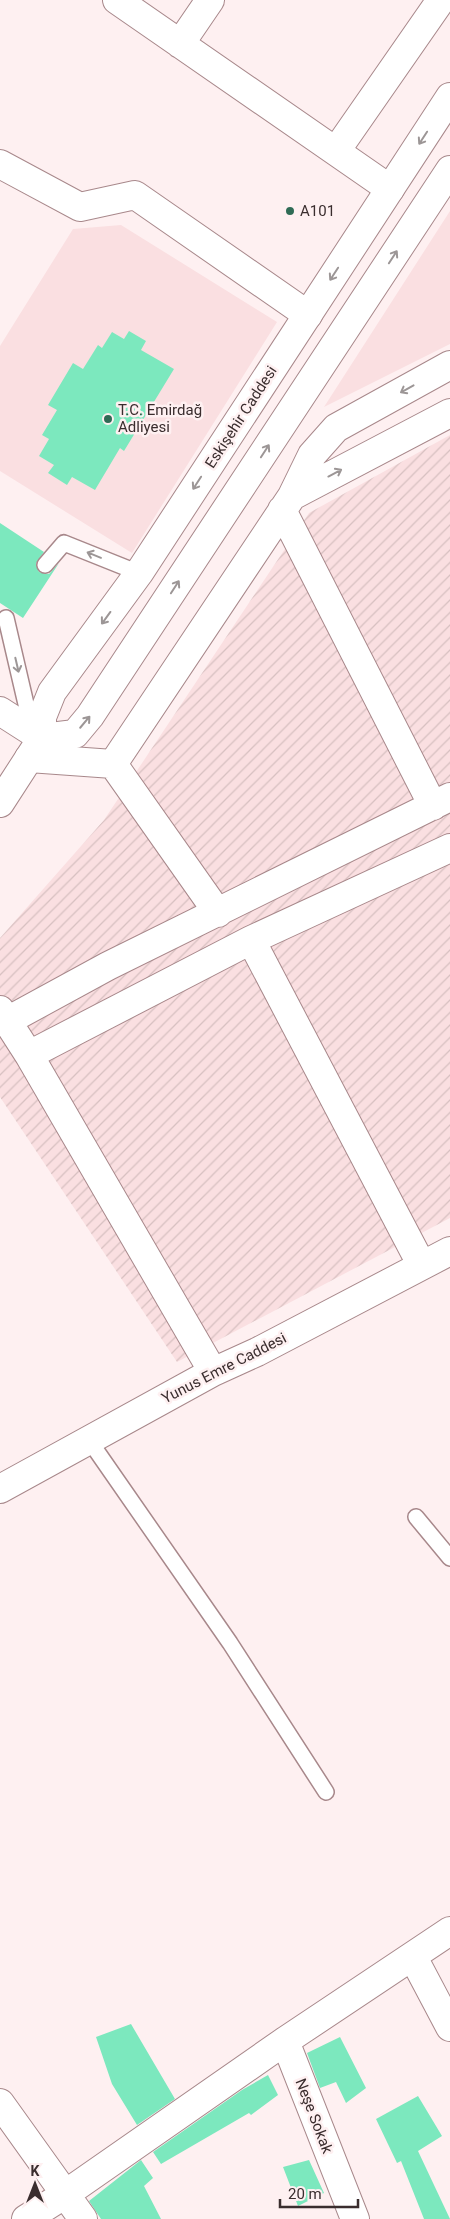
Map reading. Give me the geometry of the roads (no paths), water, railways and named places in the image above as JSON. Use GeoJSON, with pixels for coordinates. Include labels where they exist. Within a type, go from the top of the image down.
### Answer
{"type":"FeatureCollection","features":[{"type":"Feature","properties":{"kind":"street"},"geometry":{"type":"LineString","coordinates":[[117,0],[390,188]]}},
{"type":"Feature","properties":{"kind":"street"},"geometry":{"type":"LineString","coordinates":[[180,44],[210,0]]}},
{"type":"Feature","properties":{"kind":"street"},"geometry":{"type":"LineString","coordinates":[[336,151],[441,0]]}},
{"type":"Feature","properties":{"kind":"street","name":"Eskişehir Caddesi"},"geometry":{"type":"LineString","coordinates":[[0,803],[36,748],[42,718],[52,692],[139,573],[450,97]]}},
{"type":"Feature","properties":{"kind":"street"},"geometry":{"type":"LineString","coordinates":[[0,164],[80,207],[135,196],[308,315]]}},
{"type":"Feature","properties":{"kind":"street"},"geometry":{"type":"LineString","coordinates":[[36,748],[75,734],[90,716],[450,170]]}},
{"type":"Feature","properties":{"kind":"street"},"geometry":{"type":"LineString","coordinates":[[113,764],[287,503],[312,455],[336,428],[450,365]]}},
{"type":"Feature","properties":{"kind":"street"},"geometry":{"type":"LineString","coordinates":[[287,503],[450,413]]}},
{"type":"Feature","properties":{"kind":"street"},"geometry":{"type":"LineString","coordinates":[[213,1372],[29,1055],[4,1016],[218,913],[442,801],[287,503]]}},
{"type":"Feature","properties":{"kind":"street"},"geometry":{"type":"LineString","coordinates":[[0,711],[36,748],[113,764],[218,913]]}},
{"type":"Feature","properties":{"kind":"street"},"geometry":{"type":"LineString","coordinates":[[29,1055],[251,940],[450,848]]}},
{"type":"Feature","properties":{"kind":"street"},"geometry":{"type":"LineString","coordinates":[[251,940],[421,1264]]}},
{"type":"Feature","properties":{"kind":"street","name":"Yunus Emre Caddesi"},"geometry":{"type":"LineString","coordinates":[[0,1489],[213,1372],[257,1352],[421,1264],[450,1251]]}},
{"type":"Feature","properties":{"kind":"street"},"geometry":{"type":"LineString","coordinates":[[26,2219],[64,2195],[285,2041],[450,1931]]}},
{"type":"Feature","properties":{"kind":"street"},"geometry":{"type":"LineString","coordinates":[[413,1957],[450,2027]]}},
{"type":"Feature","properties":{"kind":"street","name":"Neşe Sokak"},"geometry":{"type":"LineString","coordinates":[[285,2041],[355,2219]]}},
{"type":"Feature","properties":{"kind":"street"},"geometry":{"type":"LineString","coordinates":[[0,2103],[83,2219]]}},
{"type":"Feature","properties":{"kind":"lane"},"geometry":{"type":"LineString","coordinates":[[45,565],[64,543],[139,573]]}},
{"type":"Feature","properties":{"kind":"lane"},"geometry":{"type":"LineString","coordinates":[[6,618],[36,748]]}},
{"type":"Feature","properties":{"kind":"lane"},"geometry":{"type":"LineString","coordinates":[[89,1440],[230,1644],[326,1792]]}},
{"type":"Feature","properties":{"kind":"lane"},"geometry":{"type":"LineString","coordinates":[[416,1517],[450,1558]]}},
{"type":"Feature","properties":{"kind":"place","name":"A101"},"geometry":{"type":"Point","coordinates":[290,211]}},
{"type":"Feature","properties":{"kind":"place","name":"T.C. Emirdağ Adliyesi"},"geometry":{"type":"Point","coordinates":[108,419]}}]}
